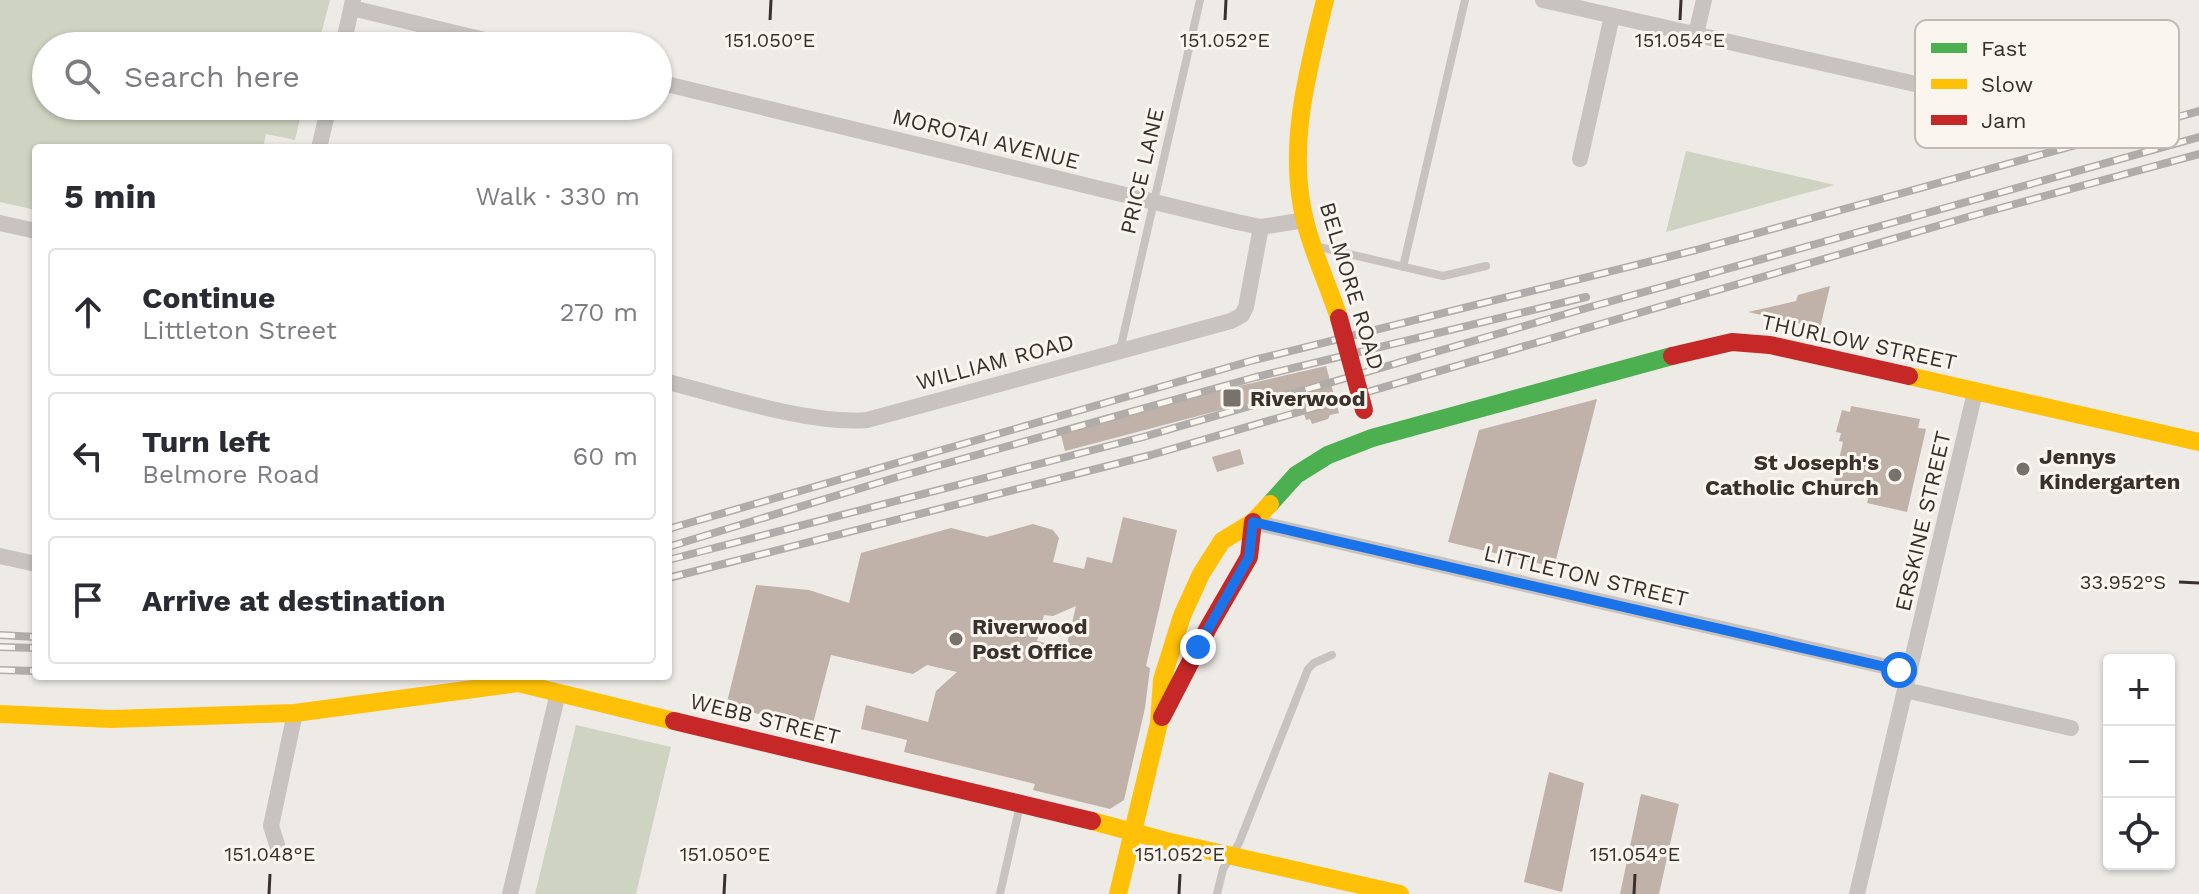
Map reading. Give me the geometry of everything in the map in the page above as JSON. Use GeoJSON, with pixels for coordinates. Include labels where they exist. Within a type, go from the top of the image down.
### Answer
{"type":"FeatureCollection","features":[{"type":"Feature","properties":{"kind":"street","name":"BELMORE ROAD"},"geometry":{"type":"LineString","coordinates":[[1325,0],[1299,117],[1298,176],[1305,220],[1339,318],[1372,438]]}},
{"type":"Feature","properties":{"kind":"street"},"geometry":{"type":"LineString","coordinates":[[1543,0],[1915,84]]}},
{"type":"Feature","properties":{"kind":"street"},"geometry":{"type":"LineString","coordinates":[[1696,34],[1704,0]]}},
{"type":"Feature","properties":{"kind":"street"},"geometry":{"type":"LineString","coordinates":[[346,32],[352,4],[457,32]]}},
{"type":"Feature","properties":{"kind":"street"},"geometry":{"type":"LineString","coordinates":[[1580,159],[1612,16]]}},
{"type":"Feature","properties":{"kind":"street","name":"MOROTAI AVENUE"},"geometry":{"type":"LineString","coordinates":[[672,85],[1261,227],[1305,220]]}},
{"type":"Feature","properties":{"kind":"street"},"geometry":{"type":"LineString","coordinates":[[320,144],[326,120]]}},
{"type":"Feature","properties":{"kind":"street"},"geometry":{"type":"LineString","coordinates":[[0,223],[32,230]]}},
{"type":"Feature","properties":{"kind":"street","name":"WILLIAM ROAD"},"geometry":{"type":"LineString","coordinates":[[672,383],[820,418],[867,420],[1231,321],[1242,315],[1246,307],[1261,227]]}},
{"type":"Feature","properties":{"kind":"street","name":"THURLOW STREET"},"geometry":{"type":"LineString","coordinates":[[1372,438],[1732,342],[1770,345],[2199,442]]}},
{"type":"Feature","properties":{"kind":"street","name":"ERSKINE STREET"},"geometry":{"type":"LineString","coordinates":[[1857,894],[1975,392]]}},
{"type":"Feature","properties":{"kind":"street"},"geometry":{"type":"LineString","coordinates":[[1118,894],[1159,723],[1162,680],[1191,596],[1222,541],[1253,522],[1284,486],[1328,455],[1372,438]]}},
{"type":"Feature","properties":{"kind":"street"},"geometry":{"type":"LineString","coordinates":[[1159,723],[1249,557],[1253,522]]}},
{"type":"Feature","properties":{"kind":"street","name":"LITTLETON STREET"},"geometry":{"type":"LineString","coordinates":[[1253,522],[1910,672]]}},
{"type":"Feature","properties":{"kind":"street"},"geometry":{"type":"LineString","coordinates":[[0,556],[32,563]]}},
{"type":"Feature","properties":{"kind":"street","name":"WEBB STREET"},"geometry":{"type":"LineString","coordinates":[[0,714],[111,719],[295,713],[518,683],[1400,894]]}},
{"type":"Feature","properties":{"kind":"street"},"geometry":{"type":"LineString","coordinates":[[1905,690],[2071,728]]}},
{"type":"Feature","properties":{"kind":"street"},"geometry":{"type":"LineString","coordinates":[[510,894],[558,693]]}},
{"type":"Feature","properties":{"kind":"street"},"geometry":{"type":"LineString","coordinates":[[279,851],[271,826],[295,713]]}},
{"type":"Feature","properties":{"kind":"lane","name":"PRICE LANE"},"geometry":{"type":"LineString","coordinates":[[1120,351],[1200,0]]}},
{"type":"Feature","properties":{"kind":"lane"},"geometry":{"type":"LineString","coordinates":[[1403,267],[1465,0]]}},
{"type":"Feature","properties":{"kind":"lane"},"geometry":{"type":"LineString","coordinates":[[1314,245],[1340,254],[1443,276],[1486,266]]}},
{"type":"Feature","properties":{"kind":"lane"},"geometry":{"type":"LineString","coordinates":[[1217,894],[1223,869],[1239,843],[1308,669],[1332,655]]}},
{"type":"Feature","properties":{"kind":"lane"},"geometry":{"type":"LineString","coordinates":[[1000,894],[1020,805]]}},
{"type":"Feature","properties":{"kind":"green space"},"geometry":{"type":"Polygon","coordinates":[[[0,0],[330,0],[322,32],[32,32],[32,120],[300,120],[295,140],[266,134],[264,144],[32,144],[32,209],[0,202],[0,0]]]}},
{"type":"Feature","properties":{"kind":"green space"},"geometry":{"type":"Polygon","coordinates":[[[1686,151],[1835,185],[1666,232],[1686,151]]]}},
{"type":"Feature","properties":{"kind":"green space"},"geometry":{"type":"Polygon","coordinates":[[[576,725],[671,747],[636,894],[535,894],[576,725]]]}},
{"type":"Feature","properties":{"kind":"building"},"geometry":{"type":"Polygon","coordinates":[[[1830,286],[1820,328],[1748,312],[1796,301],[1798,295],[1830,286]]]}},
{"type":"Feature","properties":{"kind":"building"},"geometry":{"type":"Polygon","coordinates":[[[1326,366],[1339,413],[1330,415],[1328,419],[1312,424],[1310,419],[1306,420],[1297,390],[1065,451],[1061,435],[1191,397],[1326,366]]]}},
{"type":"Feature","properties":{"kind":"building"},"geometry":{"type":"Polygon","coordinates":[[[1597,399],[1554,567],[1448,542],[1479,430],[1597,399]]]}},
{"type":"Feature","properties":{"kind":"building"},"geometry":{"type":"Polygon","coordinates":[[[1851,406],[1920,419],[1918,428],[1926,429],[1907,512],[1867,503],[1870,491],[1834,482],[1843,442],[1839,441],[1841,433],[1836,432],[1842,410],[1850,412],[1851,406]]]}},
{"type":"Feature","properties":{"kind":"building"},"geometry":{"type":"Polygon","coordinates":[[[1240,449],[1244,464],[1217,472],[1212,457],[1240,449]]]}},
{"type":"Feature","properties":{"kind":"building"},"geometry":{"type":"Polygon","coordinates":[[[1123,517],[1177,530],[1146,666],[1150,668],[1145,708],[1124,800],[1110,809],[1033,790],[1035,784],[904,752],[907,740],[861,729],[866,705],[928,722],[936,691],[957,672],[927,665],[913,674],[831,655],[812,727],[726,706],[756,585],[809,590],[849,603],[861,553],[951,528],[987,537],[1033,524],[1053,530],[1059,538],[1053,562],[1084,569],[1087,557],[1112,563],[1123,517]],[[1076,606],[1053,616],[1044,615],[1037,641],[1066,648],[1076,606]]]}},
{"type":"Feature","properties":{"kind":"building"},"geometry":{"type":"Polygon","coordinates":[[[1549,772],[1584,783],[1562,892],[1524,882],[1549,772]]]}},
{"type":"Feature","properties":{"kind":"building"},"geometry":{"type":"Polygon","coordinates":[[[1641,794],[1679,804],[1659,894],[1620,894],[1641,794]]]}},
{"type":"Feature","properties":{"kind":"railway"},"geometry":{"type":"LineString","coordinates":[[2179,117],[2199,111]]}},
{"type":"Feature","properties":{"kind":"railway"},"geometry":{"type":"LineString","coordinates":[[2179,143],[2199,137]]}},
{"type":"Feature","properties":{"kind":"railway"},"geometry":{"type":"LineString","coordinates":[[672,528],[1254,360],[1696,250],[2065,148]]}},
{"type":"Feature","properties":{"kind":"railway"},"geometry":{"type":"LineString","coordinates":[[672,559],[1143,437],[1583,309],[2160,148]]}},
{"type":"Feature","properties":{"kind":"railway"},"geometry":{"type":"LineString","coordinates":[[672,577],[1151,455],[1975,215],[2199,154]]}},
{"type":"Feature","properties":{"kind":"railway"},"geometry":{"type":"LineString","coordinates":[[672,546],[894,478],[1256,377],[1586,297]]}},
{"type":"Feature","properties":{"kind":"railway"},"geometry":{"type":"LineString","coordinates":[[0,635],[32,637]]}},
{"type":"Feature","properties":{"kind":"railway"},"geometry":{"type":"LineString","coordinates":[[0,647],[32,648]]}},
{"type":"Feature","properties":{"kind":"railway"},"geometry":{"type":"LineString","coordinates":[[0,670],[32,671]]}},
{"type":"Feature","properties":{"kind":"traffic: fast"},"geometry":{"type":"LineString","coordinates":[[1270,504],[1296,475],[1328,455],[1372,438],[1672,356]]}},
{"type":"Feature","properties":{"kind":"traffic: slow"},"geometry":{"type":"LineString","coordinates":[[1325,0],[1299,128],[1299,181],[1309,235],[1339,318]]}},
{"type":"Feature","properties":{"kind":"traffic: slow"},"geometry":{"type":"LineString","coordinates":[[1909,376],[2199,442]]}},
{"type":"Feature","properties":{"kind":"traffic: slow"},"geometry":{"type":"LineString","coordinates":[[1118,894],[1159,723],[1162,680],[1182,616],[1201,574],[1222,541],[1253,522],[1270,504]]}},
{"type":"Feature","properties":{"kind":"traffic: slow"},"geometry":{"type":"LineString","coordinates":[[0,714],[111,719],[295,713],[518,683],[674,721]]}},
{"type":"Feature","properties":{"kind":"traffic: slow"},"geometry":{"type":"LineString","coordinates":[[1092,821],[1400,894]]}},
{"type":"Feature","properties":{"kind":"traffic: jam"},"geometry":{"type":"LineString","coordinates":[[1339,318],[1364,410]]}},
{"type":"Feature","properties":{"kind":"traffic: jam"},"geometry":{"type":"LineString","coordinates":[[1672,356],[1732,342],[1770,345],[1909,376]]}},
{"type":"Feature","properties":{"kind":"traffic: jam"},"geometry":{"type":"LineString","coordinates":[[1162,717],[1249,557],[1253,522]]}},
{"type":"Feature","properties":{"kind":"traffic: jam"},"geometry":{"type":"LineString","coordinates":[[674,721],[1092,821]]}},
{"type":"Feature","properties":{"kind":"place","name":"Riverwood"},"geometry":{"type":"Point","coordinates":[1232,398]}},
{"type":"Feature","properties":{"kind":"place","name":"Jennys Kindergarten"},"geometry":{"type":"Point","coordinates":[2023,469]}},
{"type":"Feature","properties":{"kind":"place","name":"St Joseph's Catholic Church"},"geometry":{"type":"Point","coordinates":[1895,475]}},
{"type":"Feature","properties":{"kind":"place","name":"Riverwood Post Office"},"geometry":{"type":"Point","coordinates":[956,639]}},
{"type":"Feature","properties":{"kind":"route"},"geometry":{"type":"LineString","coordinates":[[1198,647],[1249,557],[1253,522],[1899,670]]}}]}
